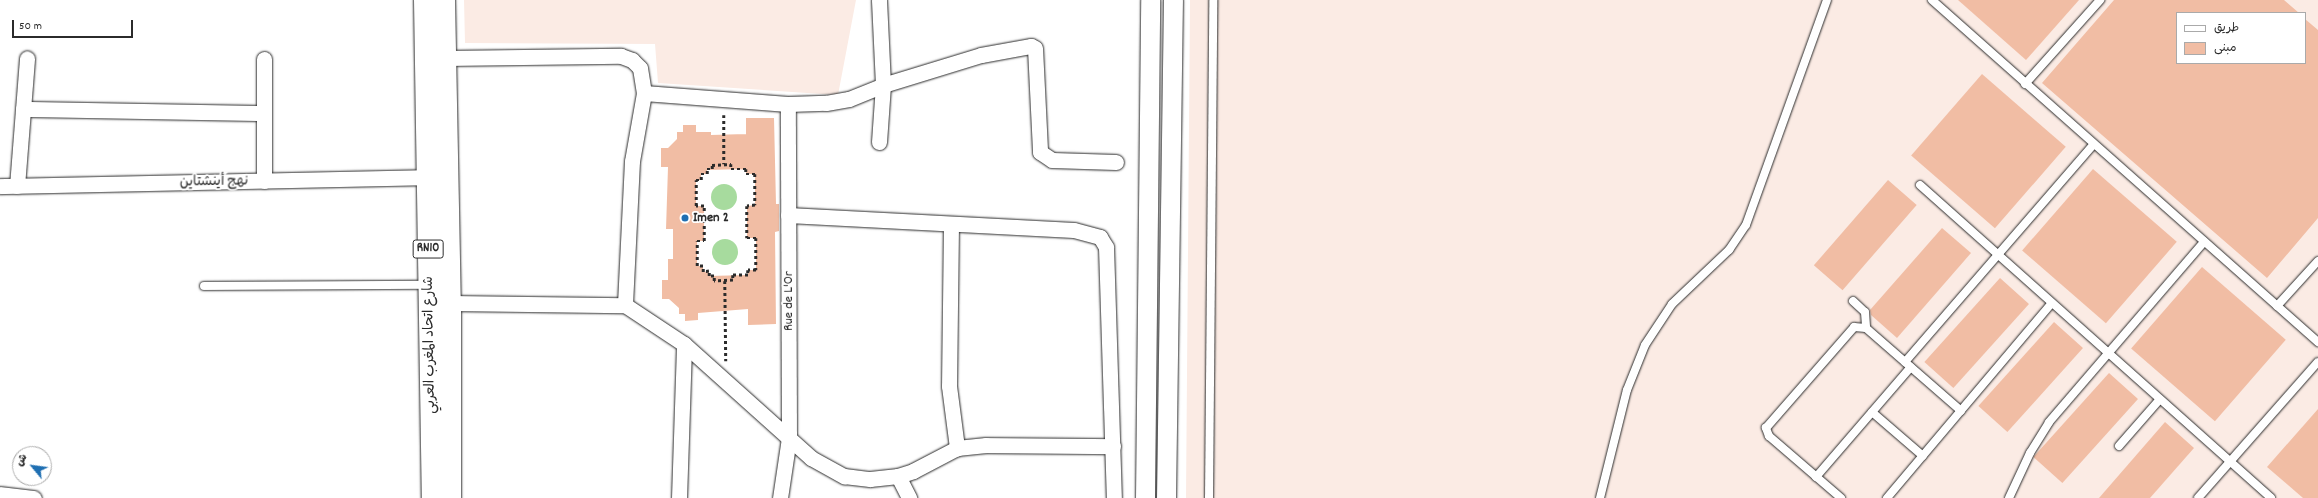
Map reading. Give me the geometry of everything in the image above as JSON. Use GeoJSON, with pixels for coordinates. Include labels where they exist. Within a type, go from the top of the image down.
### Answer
{"type":"FeatureCollection","features":[{"type":"Feature","properties":{"kind":"main road","name":"شارع اتحاد المغرب العربي"},"geometry":{"type":"LineString","coordinates":[[425,0],[433,498]]}},
{"type":"Feature","properties":{"kind":"main road","name":"شارع اتحاد المغرب العربي"},"geometry":{"type":"LineString","coordinates":[[444,0],[450,303],[450,498]]}},
{"type":"Feature","properties":{"kind":"street"},"geometry":{"type":"LineString","coordinates":[[879,0],[883,85],[879,142]]}},
{"type":"Feature","properties":{"kind":"street"},"geometry":{"type":"LineString","coordinates":[[1145,498],[1150,0]]}},
{"type":"Feature","properties":{"kind":"street"},"geometry":{"type":"LineString","coordinates":[[1166,498],[1173,0]]}},
{"type":"Feature","properties":{"kind":"street"},"geometry":{"type":"LineString","coordinates":[[644,93],[788,104],[849,99],[883,85],[981,55],[1033,46],[1035,48],[1040,152],[1052,160],[1116,162]]}},
{"type":"Feature","properties":{"kind":"street"},"geometry":{"type":"LineString","coordinates":[[445,58],[621,56],[632,60],[640,68],[644,93],[632,161],[625,305]]}},
{"type":"Feature","properties":{"kind":"street"},"geometry":{"type":"LineString","coordinates":[[17,186],[27,58]]}},
{"type":"Feature","properties":{"kind":"street"},"geometry":{"type":"LineString","coordinates":[[264,59],[264,182]]}},
{"type":"Feature","properties":{"kind":"street","name":"Rue de L'Or"},"geometry":{"type":"LineString","coordinates":[[780,498],[789,438],[788,104]]}},
{"type":"Feature","properties":{"kind":"street"},"geometry":{"type":"LineString","coordinates":[[23,108],[264,113]]}},
{"type":"Feature","properties":{"kind":"street","name":"نهج أينشتاين"},"geometry":{"type":"LineString","coordinates":[[0,186],[264,182],[427,177]]}},
{"type":"Feature","properties":{"kind":"street"},"geometry":{"type":"LineString","coordinates":[[788,215],[1074,230],[1100,237],[1106,246],[1114,498]]}},
{"type":"Feature","properties":{"kind":"street"},"geometry":{"type":"LineString","coordinates":[[951,224],[949,378],[958,448]]}},
{"type":"Feature","properties":{"kind":"street"},"geometry":{"type":"LineString","coordinates":[[450,303],[625,305],[684,344],[811,458],[844,476],[870,479],[898,476],[913,472],[958,448],[986,445],[1113,446]]}},
{"type":"Feature","properties":{"kind":"street"},"geometry":{"type":"LineString","coordinates":[[679,498],[684,344]]}},
{"type":"Feature","properties":{"kind":"street"},"geometry":{"type":"LineString","coordinates":[[898,476],[909,498]]}},
{"type":"Feature","properties":{"kind":"street"},"geometry":{"type":"LineString","coordinates":[[0,494],[34,498]]}},
{"type":"Feature","properties":{"kind":"lane"},"geometry":{"type":"LineString","coordinates":[[1208,498],[1213,0]]}},
{"type":"Feature","properties":{"kind":"lane"},"geometry":{"type":"LineString","coordinates":[[1600,498],[1627,390],[1645,345],[1672,304],[1729,250],[1746,225],[1827,0]]}},
{"type":"Feature","properties":{"kind":"lane"},"geometry":{"type":"LineString","coordinates":[[1932,0],[2093,145],[2318,342]]}},
{"type":"Feature","properties":{"kind":"lane"},"geometry":{"type":"LineString","coordinates":[[2025,84],[2100,0]]}},
{"type":"Feature","properties":{"kind":"lane"},"geometry":{"type":"LineString","coordinates":[[1816,477],[1872,412],[1908,364],[1998,254],[2093,145]]}},
{"type":"Feature","properties":{"kind":"lane"},"geometry":{"type":"LineString","coordinates":[[1920,185],[2271,498]]}},
{"type":"Feature","properties":{"kind":"lane"},"geometry":{"type":"LineString","coordinates":[[2009,498],[2039,437],[2107,352],[2204,242]]}},
{"type":"Feature","properties":{"kind":"lane"},"geometry":{"type":"LineString","coordinates":[[2277,306],[2318,261]]}},
{"type":"Feature","properties":{"kind":"lane"},"geometry":{"type":"LineString","coordinates":[[204,286],[429,285]]}},
{"type":"Feature","properties":{"kind":"lane"},"geometry":{"type":"LineString","coordinates":[[1853,301],[1865,312],[1866,328]]}},
{"type":"Feature","properties":{"kind":"lane"},"geometry":{"type":"LineString","coordinates":[[1887,498],[2052,303]]}},
{"type":"Feature","properties":{"kind":"lane"},"geometry":{"type":"LineString","coordinates":[[1841,498],[1769,436],[1767,424],[1854,326],[1866,328],[1961,411]]}},
{"type":"Feature","properties":{"kind":"lane"},"geometry":{"type":"LineString","coordinates":[[2198,498],[2318,362]]}},
{"type":"Feature","properties":{"kind":"lane"},"geometry":{"type":"LineString","coordinates":[[2119,446],[2160,399]]}},
{"type":"Feature","properties":{"kind":"lane"},"geometry":{"type":"LineString","coordinates":[[1872,412],[1923,456]]}},
{"type":"Feature","properties":{"kind":"path"},"geometry":{"type":"LineString","coordinates":[[724,99],[724,164]]}},
{"type":"Feature","properties":{"kind":"path"},"geometry":{"type":"LineString","coordinates":[[724,164],[731,164],[731,169],[746,169],[746,174],[755,174],[755,205],[747,206],[747,238],[756,238],[756,270],[748,270],[748,275],[733,275],[733,280],[714,281],[714,276],[709,276],[709,272],[703,272],[703,266],[697,266],[697,241],[704,240],[704,206],[696,206],[696,180],[701,180],[701,174],[707,174],[707,169],[712,169],[712,165],[724,164]]}},
{"type":"Feature","properties":{"kind":"path"},"geometry":{"type":"LineString","coordinates":[[725,281],[726,382]]}},
{"type":"Feature","properties":{"kind":"shaded area"},"geometry":{"type":"Polygon","coordinates":[[[464,0],[856,0],[838,95],[658,83],[655,44],[465,43],[464,0]]]}},
{"type":"Feature","properties":{"kind":"shaded area"},"geometry":{"type":"Polygon","coordinates":[[[1190,0],[2318,0],[2318,498],[1186,498],[1190,0]]]}},
{"type":"Feature","properties":{"kind":"green space"},"geometry":{"type":"Polygon","coordinates":[[[724,184],[733,188],[737,197],[733,206],[724,210],[715,206],[711,197],[715,188],[724,184]]]}},
{"type":"Feature","properties":{"kind":"green space"},"geometry":{"type":"Polygon","coordinates":[[[725,239],[734,243],[738,252],[734,261],[725,265],[716,261],[712,252],[716,243],[725,239]]]}},
{"type":"Feature","properties":{"kind":"building"},"geometry":{"type":"Polygon","coordinates":[[[1958,0],[2079,0],[2026,60],[1958,0]]]}},
{"type":"Feature","properties":{"kind":"building"},"geometry":{"type":"Polygon","coordinates":[[[2114,0],[2284,0],[2298,12],[2176,12],[2176,64],[2306,64],[2306,20],[2318,30],[2318,218],[2267,278],[2042,83],[2114,0]]]}},
{"type":"Feature","properties":{"kind":"building"},"geometry":{"type":"Polygon","coordinates":[[[1982,74],[2066,147],[1995,228],[1911,156],[1982,74]]]}},
{"type":"Feature","properties":{"kind":"building","name":"Imen 2"},"geometry":{"type":"Polygon","coordinates":[[[746,118],[774,118],[776,204],[779,204],[779,231],[775,232],[776,324],[748,325],[748,309],[698,313],[698,320],[685,321],[685,314],[679,314],[679,308],[669,299],[662,299],[662,280],[668,280],[668,259],[673,259],[673,229],[666,229],[668,167],[661,167],[661,148],[668,148],[677,139],[677,132],[683,132],[683,125],[696,125],[696,132],[711,132],[711,135],[746,134],[746,118]],[[746,169],[707,170],[707,174],[701,174],[701,180],[696,180],[696,206],[704,206],[704,241],[697,241],[697,266],[703,266],[703,272],[709,271],[709,276],[748,275],[748,270],[756,270],[756,238],[747,238],[747,206],[755,205],[755,174],[746,174],[746,169]]]}},
{"type":"Feature","properties":{"kind":"building"},"geometry":{"type":"Polygon","coordinates":[[[2093,169],[2177,242],[2106,323],[2022,251],[2093,169]]]}},
{"type":"Feature","properties":{"kind":"building"},"geometry":{"type":"Polygon","coordinates":[[[1888,180],[1917,205],[1843,290],[1814,265],[1888,180]]]}},
{"type":"Feature","properties":{"kind":"building"},"geometry":{"type":"Polygon","coordinates":[[[1942,228],[1971,253],[1897,338],[1871,315],[1870,310],[1942,228]]]}},
{"type":"Feature","properties":{"kind":"building"},"geometry":{"type":"Polygon","coordinates":[[[2202,267],[2286,340],[2215,421],[2131,349],[2202,267]]]}},
{"type":"Feature","properties":{"kind":"building"},"geometry":{"type":"Polygon","coordinates":[[[2000,278],[2029,304],[1953,388],[1924,362],[2000,278]]]}},
{"type":"Feature","properties":{"kind":"building"},"geometry":{"type":"Polygon","coordinates":[[[2054,322],[2083,348],[2007,432],[1978,406],[2054,322]]]}},
{"type":"Feature","properties":{"kind":"building"},"geometry":{"type":"Polygon","coordinates":[[[2109,373],[2138,399],[2062,483],[2033,457],[2109,373]]]}},
{"type":"Feature","properties":{"kind":"building"},"geometry":{"type":"Polygon","coordinates":[[[2318,409],[2318,498],[2303,498],[2267,467],[2318,409]]]}},
{"type":"Feature","properties":{"kind":"building"},"geometry":{"type":"Polygon","coordinates":[[[2165,422],[2194,448],[2150,498],[2099,498],[2165,422]]]}},
{"type":"Feature","properties":{"kind":"place","name":"Imen 2"},"geometry":{"type":"Point","coordinates":[685,218]}}]}
